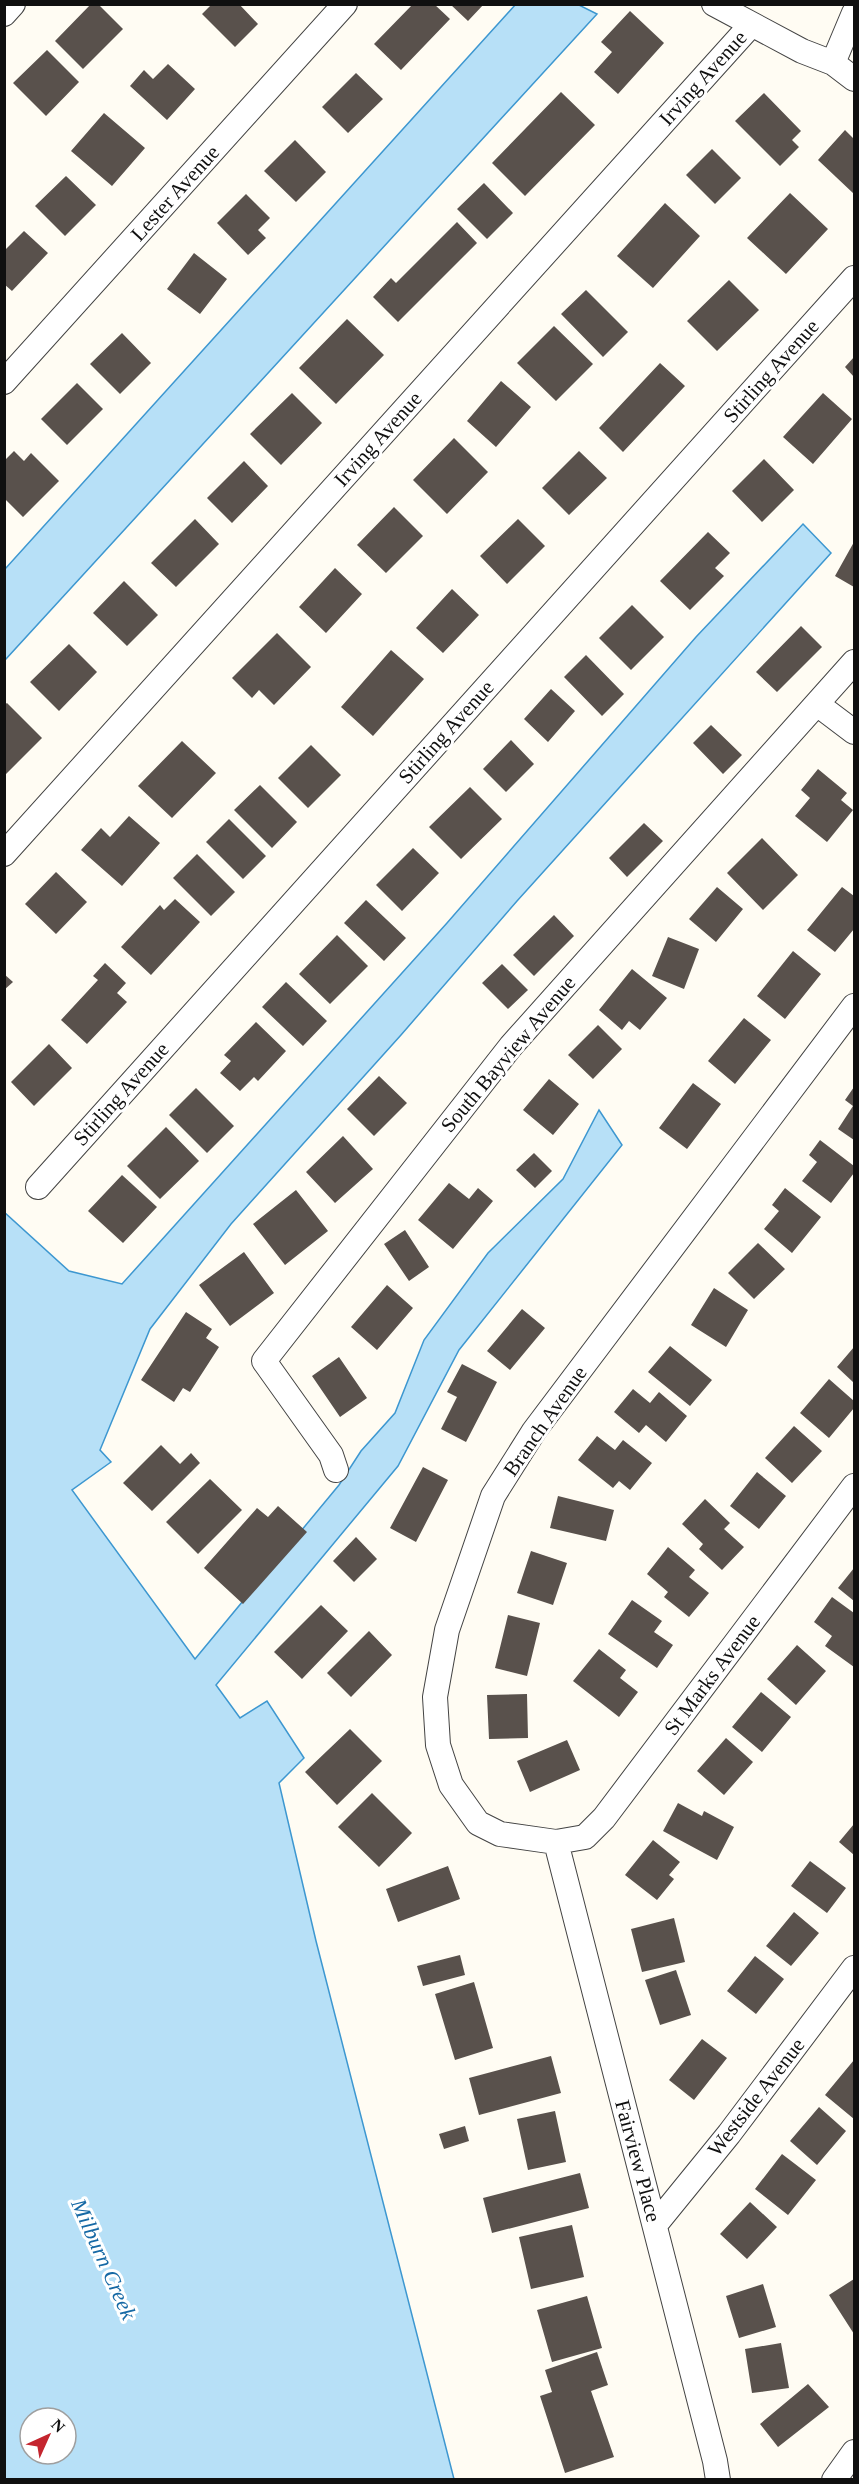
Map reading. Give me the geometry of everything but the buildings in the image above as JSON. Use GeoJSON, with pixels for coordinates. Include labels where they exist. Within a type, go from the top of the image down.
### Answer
{"type":"FeatureCollection","features":[{"type":"Feature","properties":{"kind":"street"},"geometry":{"type":"LineString","coordinates":[[4,14],[13,4]]}},
{"type":"Feature","properties":{"kind":"street","name":"Lester Avenue"},"geometry":{"type":"LineString","coordinates":[[4,382],[345,4]]}},
{"type":"Feature","properties":{"kind":"street"},"geometry":{"type":"LineString","coordinates":[[714,4],[802,51],[833,63],[855,79]]}},
{"type":"Feature","properties":{"kind":"street"},"geometry":{"type":"LineString","coordinates":[[833,63],[855,13]]}},
{"type":"Feature","properties":{"kind":"street","name":"Irving Avenue"},"geometry":{"type":"LineString","coordinates":[[4,854],[751,25]]}},
{"type":"Feature","properties":{"kind":"street","name":"Stirling Avenue"},"geometry":{"type":"LineString","coordinates":[[38,1186],[855,278]]}},
{"type":"Feature","properties":{"kind":"street","name":"South Bayview Avenue"},"geometry":{"type":"LineString","coordinates":[[336,1470],[331,1455],[264,1361],[511,1046],[855,662]]}},
{"type":"Feature","properties":{"kind":"street"},"geometry":{"type":"LineString","coordinates":[[817,704],[855,732]]}},
{"type":"Feature","properties":{"kind":"street","name":"Branch Avenue"},"geometry":{"type":"LineString","coordinates":[[556,1842],[500,1834],[478,1823],[451,1785],[438,1745],[435,1697],[447,1629],[493,1496],[541,1422],[855,1006]]}},
{"type":"Feature","properties":{"kind":"street","name":"St Marks Avenue"},"geometry":{"type":"LineString","coordinates":[[556,1842],[585,1837],[604,1818],[852,1495]]}},
{"type":"Feature","properties":{"kind":"street","name":"Fairview Place"},"geometry":{"type":"LineString","coordinates":[[556,1842],[716,2461],[718,2480]]}},
{"type":"Feature","properties":{"kind":"street","name":"Westside Avenue"},"geometry":{"type":"LineString","coordinates":[[655,2225],[729,2134],[855,1968]]}},
{"type":"Feature","properties":{"kind":"street"},"geometry":{"type":"LineString","coordinates":[[834,2480],[855,2452]]}},
{"type":"Feature","properties":{"kind":"water"},"geometry":{"type":"Polygon","coordinates":[[[516,4],[579,5],[597,14],[5,660],[5,569],[516,4]]]}},
{"type":"Feature","properties":{"kind":"water","name":"Milburn Creek"},"geometry":{"type":"Polygon","coordinates":[[[803,524],[831,553],[517,901],[401,1035],[231,1224],[150,1329],[100,1450],[111,1462],[72,1490],[195,1659],[339,1485],[361,1451],[395,1413],[424,1340],[488,1253],[563,1179],[599,1110],[622,1145],[459,1350],[398,1466],[216,1685],[240,1718],[267,1701],[304,1758],[279,1783],[316,1941],[454,2479],[5,2479],[4,1212],[69,1271],[122,1284],[447,923],[696,637],[803,524]]]}}]}
